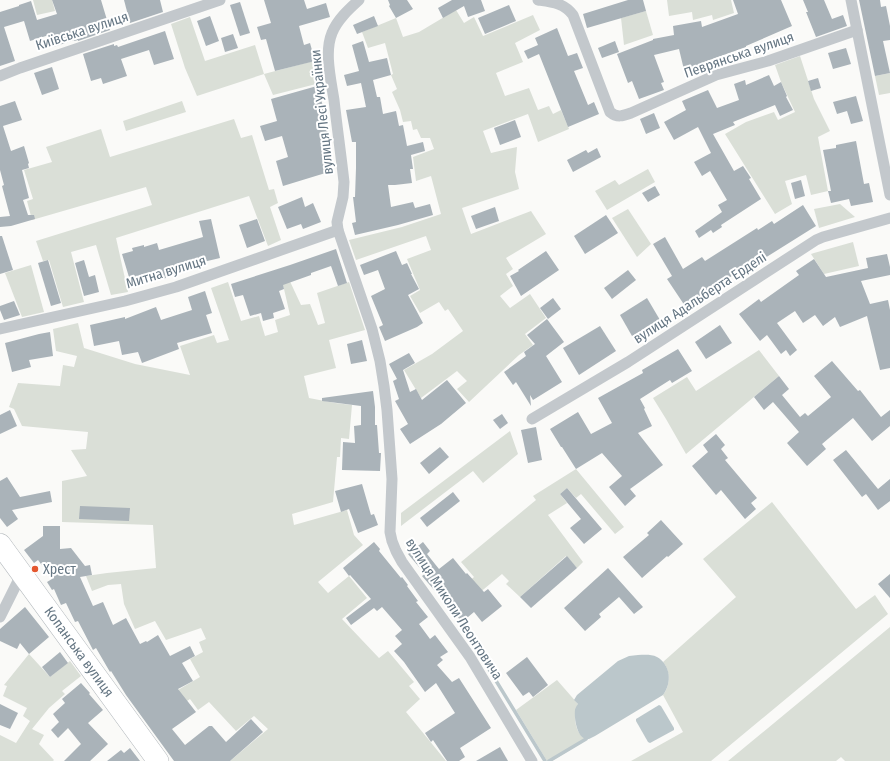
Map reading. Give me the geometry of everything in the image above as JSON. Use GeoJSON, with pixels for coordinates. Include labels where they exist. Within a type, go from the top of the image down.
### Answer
{"type":"FeatureCollection","features":[{"type":"Feature","properties":{"kind":"highway","name":"Копанська вулиця"},"geometry":{"type":"LineString","coordinates":[[0,544],[158,761]]}},
{"type":"Feature","properties":{"kind":"street","name":"Київська вулиця"},"geometry":{"type":"LineString","coordinates":[[0,76],[220,0]]}},
{"type":"Feature","properties":{"kind":"street","name":"вулиця Лесі Українки"},"geometry":{"type":"LineString","coordinates":[[338,230],[337,222],[343,197],[344,182],[330,72],[329,44],[332,32],[337,24],[359,0]]}},
{"type":"Feature","properties":{"kind":"street","name":"Певрянська вулиця"},"geometry":{"type":"LineString","coordinates":[[538,0],[562,5],[573,15],[610,112],[619,116],[631,113],[716,75],[768,61],[857,30]]}},
{"type":"Feature","properties":{"kind":"street"},"geometry":{"type":"LineString","coordinates":[[851,0],[890,195]]}},
{"type":"Feature","properties":{"kind":"street","name":"вулиця Адальберта Ерделі"},"geometry":{"type":"LineString","coordinates":[[532,419],[628,362],[816,240],[890,218]]}},
{"type":"Feature","properties":{"kind":"street","name":"Митна вулиця"},"geometry":{"type":"LineString","coordinates":[[0,329],[125,301],[176,287],[338,230]]}},
{"type":"Feature","properties":{"kind":"street","name":"вулиця Миколи Леонтовича"},"geometry":{"type":"LineString","coordinates":[[338,230],[372,329],[381,368],[387,410],[392,479],[390,532],[396,552],[462,645],[532,761]]}},
{"type":"Feature","properties":{"kind":"street"},"geometry":{"type":"LineString","coordinates":[[0,617],[22,573]]}},
{"type":"Feature","properties":{"kind":"shaded area"},"geometry":{"type":"Polygon","coordinates":[[[33,0],[52,0],[55,11],[37,15],[33,0]]]}},
{"type":"Feature","properties":{"kind":"shaded area"},"geometry":{"type":"Polygon","coordinates":[[[667,0],[731,0],[734,13],[713,20],[712,15],[693,20],[692,12],[669,16],[667,0]]]}},
{"type":"Feature","properties":{"kind":"shaded area"},"geometry":{"type":"Polygon","coordinates":[[[456,10],[464,23],[474,17],[483,36],[533,15],[540,30],[515,43],[523,62],[496,73],[505,96],[529,88],[538,110],[549,106],[553,114],[561,110],[569,129],[538,142],[528,114],[483,131],[491,153],[517,147],[515,172],[519,189],[462,208],[471,234],[531,211],[546,234],[506,258],[513,269],[506,274],[513,286],[500,296],[510,308],[530,294],[546,318],[525,334],[533,345],[519,355],[469,402],[457,389],[467,381],[457,371],[421,398],[404,370],[432,354],[463,331],[448,309],[445,311],[439,302],[420,313],[410,296],[420,290],[407,259],[431,250],[426,236],[356,260],[349,240],[402,227],[441,214],[431,176],[416,181],[413,157],[434,149],[430,138],[421,138],[417,129],[413,130],[411,121],[403,122],[400,110],[392,92],[397,89],[391,75],[393,74],[385,43],[368,48],[362,32],[396,18],[403,37],[419,32],[456,10]]]}},
{"type":"Feature","properties":{"kind":"shaded area"},"geometry":{"type":"Polygon","coordinates":[[[646,11],[653,35],[624,45],[621,18],[646,11]]]}},
{"type":"Feature","properties":{"kind":"shaded area"},"geometry":{"type":"Polygon","coordinates":[[[190,17],[205,61],[255,45],[264,74],[197,96],[185,68],[171,24],[190,17]]]}},
{"type":"Feature","properties":{"kind":"shaded area"},"geometry":{"type":"Polygon","coordinates":[[[800,56],[814,99],[830,131],[818,137],[828,191],[811,195],[806,175],[785,181],[792,204],[775,214],[725,134],[746,122],[774,112],[778,120],[795,112],[775,65],[800,56]]]}},
{"type":"Feature","properties":{"kind":"shaded area"},"geometry":{"type":"Polygon","coordinates":[[[321,59],[324,82],[273,95],[264,74],[321,59]]]}},
{"type":"Feature","properties":{"kind":"shaded area"},"geometry":{"type":"Polygon","coordinates":[[[890,73],[890,93],[879,95],[875,76],[890,73]]]}},
{"type":"Feature","properties":{"kind":"shaded area"},"geometry":{"type":"Polygon","coordinates":[[[182,101],[186,112],[126,131],[123,121],[182,101]]]}},
{"type":"Feature","properties":{"kind":"shaded area"},"geometry":{"type":"Polygon","coordinates":[[[234,119],[241,138],[252,135],[269,190],[274,189],[278,203],[270,207],[281,240],[268,246],[249,196],[116,238],[128,292],[111,295],[96,245],[71,252],[84,302],[63,307],[49,260],[43,261],[36,241],[152,205],[146,187],[32,220],[27,201],[33,199],[24,170],[52,162],[46,147],[101,129],[110,157],[234,119]]]}},
{"type":"Feature","properties":{"kind":"shaded area"},"geometry":{"type":"Polygon","coordinates":[[[648,169],[655,182],[607,210],[595,191],[615,180],[619,185],[648,169]]]}},
{"type":"Feature","properties":{"kind":"shaded area"},"geometry":{"type":"Polygon","coordinates":[[[840,204],[855,217],[819,228],[814,209],[840,204]]]}},
{"type":"Feature","properties":{"kind":"shaded area"},"geometry":{"type":"Polygon","coordinates":[[[628,209],[651,244],[637,257],[612,218],[628,209]]]}},
{"type":"Feature","properties":{"kind":"shaded area"},"geometry":{"type":"Polygon","coordinates":[[[853,242],[859,266],[824,274],[811,254],[814,253],[853,242]]]}},
{"type":"Feature","properties":{"kind":"shaded area"},"geometry":{"type":"Polygon","coordinates":[[[31,265],[44,312],[22,317],[5,273],[31,265]]]}},
{"type":"Feature","properties":{"kind":"shaded area"},"geometry":{"type":"Polygon","coordinates":[[[287,275],[301,305],[310,304],[318,325],[325,323],[317,293],[349,282],[365,330],[329,340],[336,368],[304,376],[309,398],[352,405],[349,439],[341,438],[340,457],[337,457],[333,502],[292,514],[294,525],[347,510],[354,535],[363,545],[318,582],[328,593],[349,576],[367,598],[342,619],[379,658],[388,651],[414,682],[409,686],[420,699],[406,712],[446,761],[230,761],[268,729],[254,716],[236,731],[209,702],[198,710],[190,699],[181,705],[173,693],[200,677],[190,659],[203,652],[199,642],[206,639],[201,628],[166,640],[155,621],[135,629],[124,604],[121,584],[108,585],[92,591],[86,576],[156,568],[153,525],[62,522],[62,481],[87,476],[71,450],[86,449],[88,432],[22,426],[14,409],[9,407],[18,383],[60,386],[63,365],[74,367],[77,356],[56,351],[53,329],[78,323],[84,348],[135,364],[190,375],[180,346],[214,335],[217,343],[229,340],[211,288],[228,282],[241,321],[259,316],[265,336],[278,332],[275,320],[290,315],[280,277],[287,275]]]}},
{"type":"Feature","properties":{"kind":"shaded area"},"geometry":{"type":"Polygon","coordinates":[[[759,350],[779,376],[686,454],[653,398],[687,377],[696,391],[759,350]]]}},
{"type":"Feature","properties":{"kind":"shaded area"},"geometry":{"type":"Polygon","coordinates":[[[510,431],[518,454],[483,483],[473,471],[401,526],[401,513],[510,431]]]}},
{"type":"Feature","properties":{"kind":"shaded area"},"geometry":{"type":"Polygon","coordinates":[[[576,469],[624,527],[615,534],[581,494],[576,498],[567,488],[560,494],[567,503],[548,515],[583,562],[577,568],[566,556],[520,597],[506,584],[509,581],[502,574],[478,594],[467,583],[474,577],[461,562],[536,500],[533,496],[576,469]]]}},
{"type":"Feature","properties":{"kind":"shaded area"},"geometry":{"type":"Polygon","coordinates":[[[772,502],[856,609],[875,595],[888,614],[711,761],[631,761],[683,732],[663,695],[669,678],[666,666],[663,662],[736,597],[703,559],[772,502]]]}},
{"type":"Feature","properties":{"kind":"shaded area"},"geometry":{"type":"Polygon","coordinates":[[[890,627],[890,761],[845,761],[841,757],[836,761],[728,761],[890,627]]]}},
{"type":"Feature","properties":{"kind":"shaded area"},"geometry":{"type":"Polygon","coordinates":[[[29,654],[50,677],[70,661],[81,676],[62,691],[65,694],[49,708],[32,729],[44,735],[39,744],[54,760],[0,761],[0,735],[16,743],[30,721],[23,716],[27,708],[3,696],[7,686],[4,685],[29,654]]]}},
{"type":"Feature","properties":{"kind":"shaded area"},"geometry":{"type":"Polygon","coordinates":[[[629,656],[655,656],[662,660],[669,674],[668,685],[663,695],[595,736],[585,739],[579,733],[575,718],[575,710],[578,704],[574,700],[577,695],[618,661],[629,656]]]}},
{"type":"Feature","properties":{"kind":"shaded area"},"geometry":{"type":"Polygon","coordinates":[[[557,680],[578,704],[575,714],[577,730],[583,737],[588,739],[552,761],[547,761],[516,710],[557,680]]]}},
{"type":"Feature","properties":{"kind":"shaded area"},"geometry":{"type":"Polygon","coordinates":[[[659,705],[661,706],[674,730],[650,743],[648,742],[636,719],[659,705]]]}},
{"type":"Feature","properties":{"kind":"building"},"geometry":{"type":"Polygon","coordinates":[[[52,0],[101,0],[110,30],[78,41],[74,40],[53,47],[49,35],[30,41],[24,21],[4,27],[15,61],[0,66],[0,12],[31,1],[37,20],[57,14],[52,0]]]}},
{"type":"Feature","properties":{"kind":"building"},"geometry":{"type":"Polygon","coordinates":[[[124,0],[160,0],[163,12],[130,23],[124,0]]]}},
{"type":"Feature","properties":{"kind":"building"},"geometry":{"type":"Polygon","coordinates":[[[264,0],[304,0],[307,9],[326,3],[330,17],[299,26],[304,45],[310,43],[315,61],[275,71],[266,39],[261,40],[257,27],[271,23],[264,0]]]}},
{"type":"Feature","properties":{"kind":"building"},"geometry":{"type":"Polygon","coordinates":[[[388,0],[407,0],[413,9],[396,18],[389,6],[388,0]]]}},
{"type":"Feature","properties":{"kind":"building"},"geometry":{"type":"Polygon","coordinates":[[[452,0],[481,0],[485,11],[468,17],[464,6],[443,18],[438,8],[452,0]]]}},
{"type":"Feature","properties":{"kind":"building"},"geometry":{"type":"Polygon","coordinates":[[[628,0],[643,0],[646,11],[587,28],[583,14],[628,0]]]}},
{"type":"Feature","properties":{"kind":"building"},"geometry":{"type":"Polygon","coordinates":[[[733,0],[781,0],[792,26],[746,47],[701,63],[702,70],[685,74],[679,49],[654,55],[664,82],[661,83],[664,90],[639,99],[632,81],[628,83],[617,54],[653,39],[674,35],[673,26],[701,21],[702,27],[738,14],[733,0]]]}},
{"type":"Feature","properties":{"kind":"building"},"geometry":{"type":"Polygon","coordinates":[[[803,0],[824,0],[832,19],[843,15],[847,26],[816,37],[803,0]]]}},
{"type":"Feature","properties":{"kind":"building"},"geometry":{"type":"Polygon","coordinates":[[[859,0],[880,0],[881,7],[886,6],[890,26],[890,40],[883,41],[890,73],[875,76],[859,0]]]}},
{"type":"Feature","properties":{"kind":"building"},"geometry":{"type":"Polygon","coordinates":[[[240,2],[250,33],[240,36],[230,5],[240,2]]]}},
{"type":"Feature","properties":{"kind":"building"},"geometry":{"type":"Polygon","coordinates":[[[509,5],[516,21],[485,34],[478,18],[509,5]]]}},
{"type":"Feature","properties":{"kind":"building"},"geometry":{"type":"Polygon","coordinates":[[[210,16],[219,41],[206,46],[197,21],[210,16]]]}},
{"type":"Feature","properties":{"kind":"building"},"geometry":{"type":"Polygon","coordinates":[[[374,16],[378,26],[357,34],[353,25],[374,16]]]}},
{"type":"Feature","properties":{"kind":"building"},"geometry":{"type":"Polygon","coordinates":[[[557,28],[568,56],[577,53],[583,68],[574,71],[588,105],[594,102],[599,114],[568,127],[539,54],[528,59],[524,51],[538,45],[535,38],[557,28]]]}},
{"type":"Feature","properties":{"kind":"building"},"geometry":{"type":"Polygon","coordinates":[[[165,31],[174,59],[154,65],[149,50],[121,59],[127,76],[103,84],[101,78],[91,81],[83,54],[114,44],[114,46],[117,45],[118,47],[165,31]]]}},
{"type":"Feature","properties":{"kind":"building"},"geometry":{"type":"Polygon","coordinates":[[[233,34],[238,48],[225,52],[221,38],[233,34]]]}},
{"type":"Feature","properties":{"kind":"building"},"geometry":{"type":"Polygon","coordinates":[[[363,41],[369,62],[387,58],[391,75],[373,80],[377,97],[380,97],[383,114],[396,111],[399,126],[403,125],[407,146],[423,142],[425,151],[411,155],[413,169],[410,169],[412,183],[388,185],[391,207],[413,202],[415,208],[430,204],[433,215],[355,235],[352,223],[356,222],[353,197],[355,197],[356,142],[352,142],[346,110],[366,107],[361,83],[347,86],[344,75],[359,71],[352,45],[363,41]]]}},
{"type":"Feature","properties":{"kind":"building"},"geometry":{"type":"Polygon","coordinates":[[[615,41],[619,52],[602,58],[598,48],[615,41]]]}},
{"type":"Feature","properties":{"kind":"building"},"geometry":{"type":"Polygon","coordinates":[[[846,48],[851,64],[833,69],[828,53],[846,48]]]}},
{"type":"Feature","properties":{"kind":"building"},"geometry":{"type":"Polygon","coordinates":[[[52,67],[59,89],[42,95],[34,73],[52,67]]]}},
{"type":"Feature","properties":{"kind":"building"},"geometry":{"type":"Polygon","coordinates":[[[769,75],[774,86],[781,82],[787,96],[786,97],[793,110],[780,116],[775,105],[733,122],[735,125],[713,134],[734,171],[743,166],[751,178],[749,179],[761,199],[721,225],[722,227],[713,233],[711,230],[699,238],[695,231],[722,212],[718,205],[727,200],[710,171],[702,176],[694,162],[711,153],[698,127],[674,140],[664,122],[686,110],[682,101],[708,90],[717,108],[739,100],[734,84],[745,80],[746,85],[769,75]]]}},
{"type":"Feature","properties":{"kind":"building"},"geometry":{"type":"Polygon","coordinates":[[[818,78],[821,88],[811,91],[808,81],[818,78]]]}},
{"type":"Feature","properties":{"kind":"building"},"geometry":{"type":"Polygon","coordinates":[[[317,86],[325,113],[322,114],[328,133],[324,134],[330,151],[326,152],[332,171],[283,186],[276,161],[288,157],[282,136],[265,141],[260,126],[277,121],[271,99],[317,86]]]}},
{"type":"Feature","properties":{"kind":"building"},"geometry":{"type":"Polygon","coordinates":[[[856,96],[863,121],[851,124],[847,111],[837,114],[833,102],[856,96]]]}},
{"type":"Feature","properties":{"kind":"building"},"geometry":{"type":"Polygon","coordinates":[[[15,101],[22,120],[3,126],[11,151],[24,146],[29,168],[22,170],[29,198],[23,200],[28,215],[34,215],[35,219],[11,226],[0,227],[0,217],[10,216],[2,186],[4,185],[0,170],[0,106],[15,101]]]}},
{"type":"Feature","properties":{"kind":"building"},"geometry":{"type":"Polygon","coordinates":[[[654,113],[660,128],[646,134],[640,119],[654,113]]]}},
{"type":"Feature","properties":{"kind":"building"},"geometry":{"type":"Polygon","coordinates":[[[515,120],[521,137],[500,145],[494,128],[515,120]]]}},
{"type":"Feature","properties":{"kind":"building"},"geometry":{"type":"Polygon","coordinates":[[[856,141],[864,184],[869,183],[873,202],[851,206],[849,199],[831,203],[828,191],[831,191],[823,150],[836,148],[836,145],[856,141]]]}},
{"type":"Feature","properties":{"kind":"building"},"geometry":{"type":"Polygon","coordinates":[[[597,148],[601,157],[573,172],[567,160],[586,150],[588,153],[597,148]]]}},
{"type":"Feature","properties":{"kind":"building"},"geometry":{"type":"Polygon","coordinates":[[[801,180],[805,196],[795,199],[791,183],[801,180]]]}},
{"type":"Feature","properties":{"kind":"building"},"geometry":{"type":"Polygon","coordinates":[[[655,186],[660,195],[648,202],[642,193],[655,186]]]}},
{"type":"Feature","properties":{"kind":"building"},"geometry":{"type":"Polygon","coordinates":[[[302,197],[305,207],[313,203],[321,222],[303,229],[301,224],[287,229],[278,207],[302,197]]]}},
{"type":"Feature","properties":{"kind":"building"},"geometry":{"type":"Polygon","coordinates":[[[803,205],[816,226],[749,268],[748,267],[735,274],[685,306],[667,279],[672,276],[653,244],[665,237],[683,269],[702,257],[705,261],[757,228],[758,230],[772,221],[774,224],[803,205]]]}},
{"type":"Feature","properties":{"kind":"building"},"geometry":{"type":"Polygon","coordinates":[[[495,207],[499,221],[476,229],[471,216],[495,207]]]}},
{"type":"Feature","properties":{"kind":"building"},"geometry":{"type":"Polygon","coordinates":[[[606,215],[618,233],[585,254],[574,236],[606,215]]]}},
{"type":"Feature","properties":{"kind":"building"},"geometry":{"type":"Polygon","coordinates":[[[211,219],[220,258],[165,273],[166,278],[132,287],[122,254],[133,251],[132,248],[144,245],[144,247],[157,243],[159,250],[203,237],[199,221],[211,219]]]}},
{"type":"Feature","properties":{"kind":"building"},"geometry":{"type":"Polygon","coordinates":[[[257,219],[265,241],[247,248],[239,225],[257,219]]]}},
{"type":"Feature","properties":{"kind":"building"},"geometry":{"type":"Polygon","coordinates":[[[0,236],[2,236],[13,270],[0,274],[0,236]]]}},
{"type":"Feature","properties":{"kind":"building"},"geometry":{"type":"Polygon","coordinates":[[[336,249],[347,283],[338,286],[331,266],[283,285],[284,289],[279,291],[285,309],[273,313],[274,318],[263,321],[261,313],[250,316],[243,295],[235,297],[231,284],[336,249]]]}},
{"type":"Feature","properties":{"kind":"building"},"geometry":{"type":"Polygon","coordinates":[[[396,251],[402,265],[407,263],[419,289],[408,295],[423,323],[385,341],[379,327],[383,325],[371,296],[385,289],[378,270],[364,275],[360,265],[396,251]]]}},
{"type":"Feature","properties":{"kind":"building"},"geometry":{"type":"Polygon","coordinates":[[[546,251],[559,270],[521,296],[510,276],[546,251]]]}},
{"type":"Feature","properties":{"kind":"building"},"geometry":{"type":"Polygon","coordinates":[[[887,254],[890,275],[861,281],[870,304],[888,300],[890,310],[890,368],[880,370],[867,316],[840,327],[835,317],[823,326],[815,315],[803,323],[795,311],[777,323],[797,350],[790,356],[786,350],[781,354],[767,335],[760,341],[739,314],[759,299],[761,302],[799,275],[796,271],[814,259],[826,277],[868,268],[866,258],[887,254]]]}},
{"type":"Feature","properties":{"kind":"building"},"geometry":{"type":"Polygon","coordinates":[[[48,260],[61,303],[51,306],[38,263],[48,260]]]}},
{"type":"Feature","properties":{"kind":"building"},"geometry":{"type":"Polygon","coordinates":[[[84,260],[89,277],[95,275],[99,292],[84,296],[75,263],[84,260]]]}},
{"type":"Feature","properties":{"kind":"building"},"geometry":{"type":"Polygon","coordinates":[[[628,270],[636,280],[612,299],[604,288],[628,270]]]}},
{"type":"Feature","properties":{"kind":"building"},"geometry":{"type":"Polygon","coordinates":[[[205,291],[212,313],[206,315],[212,333],[177,343],[179,349],[142,363],[138,352],[122,355],[119,341],[94,346],[90,325],[125,317],[125,319],[156,307],[161,320],[192,310],[188,297],[205,291]]]}},
{"type":"Feature","properties":{"kind":"building"},"geometry":{"type":"Polygon","coordinates":[[[553,298],[561,309],[548,319],[540,308],[553,298]]]}},
{"type":"Feature","properties":{"kind":"building"},"geometry":{"type":"Polygon","coordinates":[[[647,298],[660,320],[632,336],[620,315],[647,298]]]}},
{"type":"Feature","properties":{"kind":"building"},"geometry":{"type":"Polygon","coordinates":[[[14,301],[20,315],[4,320],[0,306],[14,301]]]}},
{"type":"Feature","properties":{"kind":"building"},"geometry":{"type":"Polygon","coordinates":[[[547,319],[564,342],[546,356],[562,382],[533,400],[530,395],[531,406],[516,382],[513,385],[504,372],[526,356],[524,352],[535,344],[527,335],[547,319]]]}},
{"type":"Feature","properties":{"kind":"building"},"geometry":{"type":"Polygon","coordinates":[[[720,325],[732,343],[706,359],[695,342],[720,325]]]}},
{"type":"Feature","properties":{"kind":"building"},"geometry":{"type":"Polygon","coordinates":[[[600,326],[616,351],[579,375],[563,348],[600,326]]]}},
{"type":"Feature","properties":{"kind":"building"},"geometry":{"type":"Polygon","coordinates":[[[50,332],[53,356],[29,360],[31,367],[12,372],[5,343],[50,332]]]}},
{"type":"Feature","properties":{"kind":"building"},"geometry":{"type":"Polygon","coordinates":[[[362,340],[367,361],[351,364],[347,344],[362,340]]]}},
{"type":"Feature","properties":{"kind":"building"},"geometry":{"type":"Polygon","coordinates":[[[678,349],[692,371],[672,383],[670,380],[640,399],[652,426],[638,433],[663,465],[630,489],[636,496],[625,506],[609,487],[622,476],[602,453],[576,469],[550,429],[578,412],[591,434],[612,423],[598,398],[643,373],[642,370],[678,349]]]}},
{"type":"Feature","properties":{"kind":"building"},"geometry":{"type":"Polygon","coordinates":[[[409,353],[415,363],[403,370],[410,392],[416,389],[422,400],[447,380],[466,403],[441,424],[410,444],[400,429],[408,424],[395,401],[399,399],[393,381],[397,379],[389,364],[409,353]]]}},
{"type":"Feature","properties":{"kind":"building"},"geometry":{"type":"Polygon","coordinates":[[[832,361],[858,391],[860,390],[881,417],[890,410],[890,426],[872,441],[853,418],[822,444],[826,449],[807,466],[787,443],[799,432],[773,402],[764,410],[754,397],[779,376],[789,389],[782,395],[800,417],[805,413],[808,416],[831,397],[814,376],[832,361]]]}},
{"type":"Feature","properties":{"kind":"building"},"geometry":{"type":"Polygon","coordinates":[[[373,391],[375,425],[377,425],[379,453],[381,453],[380,471],[342,470],[343,442],[355,443],[354,426],[361,425],[361,406],[322,401],[322,398],[373,391]]]}},
{"type":"Feature","properties":{"kind":"building"},"geometry":{"type":"Polygon","coordinates":[[[10,410],[17,426],[0,434],[0,415],[10,410]]]}},
{"type":"Feature","properties":{"kind":"building"},"geometry":{"type":"Polygon","coordinates":[[[502,414],[508,423],[500,429],[493,420],[502,414]]]}},
{"type":"Feature","properties":{"kind":"building"},"geometry":{"type":"Polygon","coordinates":[[[536,427],[542,460],[528,463],[521,430],[536,427]]]}},
{"type":"Feature","properties":{"kind":"building"},"geometry":{"type":"Polygon","coordinates":[[[716,434],[725,445],[721,449],[728,458],[725,460],[757,498],[751,503],[756,509],[745,519],[721,490],[716,495],[692,466],[708,452],[703,445],[716,434]]]}},
{"type":"Feature","properties":{"kind":"building"},"geometry":{"type":"Polygon","coordinates":[[[440,447],[449,457],[429,474],[420,463],[440,447]]]}},
{"type":"Feature","properties":{"kind":"building"},"geometry":{"type":"Polygon","coordinates":[[[846,450],[878,489],[890,479],[890,501],[878,510],[866,494],[862,497],[833,460],[846,450]]]}},
{"type":"Feature","properties":{"kind":"building"},"geometry":{"type":"Polygon","coordinates":[[[7,477],[20,497],[50,491],[52,502],[12,510],[18,519],[7,527],[0,518],[0,481],[7,477]]]}},
{"type":"Feature","properties":{"kind":"building"},"geometry":{"type":"Polygon","coordinates":[[[362,484],[371,515],[374,514],[378,525],[358,533],[349,509],[341,512],[335,491],[362,484]]]}},
{"type":"Feature","properties":{"kind":"building"},"geometry":{"type":"Polygon","coordinates":[[[567,488],[602,529],[584,544],[570,528],[581,519],[560,494],[567,488]]]}},
{"type":"Feature","properties":{"kind":"building"},"geometry":{"type":"Polygon","coordinates":[[[453,492],[460,501],[427,527],[420,518],[453,492]]]}},
{"type":"Feature","properties":{"kind":"building"},"geometry":{"type":"Polygon","coordinates":[[[80,506],[130,508],[129,521],[79,519],[80,506]]]}},
{"type":"Feature","properties":{"kind":"building"},"geometry":{"type":"Polygon","coordinates":[[[661,520],[683,544],[642,578],[623,557],[649,535],[647,533],[661,520]]]}},
{"type":"Feature","properties":{"kind":"building"},"geometry":{"type":"Polygon","coordinates":[[[43,526],[60,526],[60,549],[71,548],[85,566],[90,565],[92,575],[80,577],[93,606],[103,602],[113,625],[126,618],[140,644],[146,641],[147,642],[158,635],[170,656],[190,646],[195,656],[182,663],[193,681],[178,689],[196,712],[172,729],[185,745],[209,726],[212,726],[226,742],[251,719],[263,732],[230,761],[174,761],[126,695],[111,671],[110,672],[96,648],[93,650],[78,621],[75,622],[66,603],[61,605],[54,589],[52,590],[47,582],[52,579],[38,560],[34,563],[24,550],[43,536],[43,526]]]}},
{"type":"Feature","properties":{"kind":"building"},"geometry":{"type":"Polygon","coordinates":[[[374,542],[380,549],[379,551],[408,585],[407,586],[418,601],[416,602],[428,617],[419,624],[430,639],[435,635],[448,652],[440,657],[443,660],[437,665],[452,682],[459,678],[491,728],[460,748],[465,757],[459,761],[447,761],[433,740],[431,742],[425,733],[455,713],[436,683],[425,692],[404,662],[394,651],[402,644],[395,636],[402,630],[382,607],[377,611],[374,608],[351,625],[346,618],[371,599],[343,568],[374,542]]]}},
{"type":"Feature","properties":{"kind":"building"},"geometry":{"type":"Polygon","coordinates":[[[423,542],[430,551],[427,554],[439,569],[453,558],[484,592],[488,589],[502,606],[482,622],[474,612],[462,622],[422,576],[425,574],[408,554],[423,542]]]}},
{"type":"Feature","properties":{"kind":"building"},"geometry":{"type":"Polygon","coordinates":[[[567,556],[577,568],[531,608],[520,597],[567,556]]]}},
{"type":"Feature","properties":{"kind":"building"},"geometry":{"type":"Polygon","coordinates":[[[608,568],[643,607],[634,614],[619,597],[599,614],[601,617],[585,631],[564,608],[608,568]]]}},
{"type":"Feature","properties":{"kind":"building"},"geometry":{"type":"Polygon","coordinates":[[[890,574],[890,598],[878,584],[890,574]]]}},
{"type":"Feature","properties":{"kind":"building"},"geometry":{"type":"Polygon","coordinates":[[[25,607],[49,637],[29,654],[20,643],[17,649],[0,641],[0,629],[25,607]]]}},
{"type":"Feature","properties":{"kind":"building"},"geometry":{"type":"Polygon","coordinates":[[[60,652],[68,663],[50,677],[42,667],[60,652]]]}},
{"type":"Feature","properties":{"kind":"building"},"geometry":{"type":"Polygon","coordinates":[[[527,657],[548,685],[533,697],[529,692],[523,696],[506,673],[527,657]]]}},
{"type":"Feature","properties":{"kind":"building"},"geometry":{"type":"Polygon","coordinates":[[[81,683],[103,710],[88,723],[108,744],[90,761],[64,761],[81,744],[68,728],[58,738],[51,730],[59,722],[53,714],[65,703],[62,699],[81,683]]]}},
{"type":"Feature","properties":{"kind":"building"},"geometry":{"type":"Polygon","coordinates":[[[0,704],[18,713],[10,729],[0,725],[0,704]]]}},
{"type":"Feature","properties":{"kind":"building"},"geometry":{"type":"Polygon","coordinates":[[[500,747],[508,761],[476,761],[500,747]]]}},
{"type":"Feature","properties":{"kind":"building"},"geometry":{"type":"Polygon","coordinates":[[[130,748],[140,761],[107,761],[121,750],[124,753],[130,748]]]}},
{"type":"Feature","properties":{"kind":"waterway"},"geometry":{"type":"LineString","coordinates":[[487,666],[545,761]]}},
{"type":"Feature","properties":{"kind":"waterway"},"geometry":{"type":"LineString","coordinates":[[549,761],[586,739]]}},
{"type":"Feature","properties":{"kind":"place","name":"Хрест"},"geometry":{"type":"Point","coordinates":[35,569]}}]}
